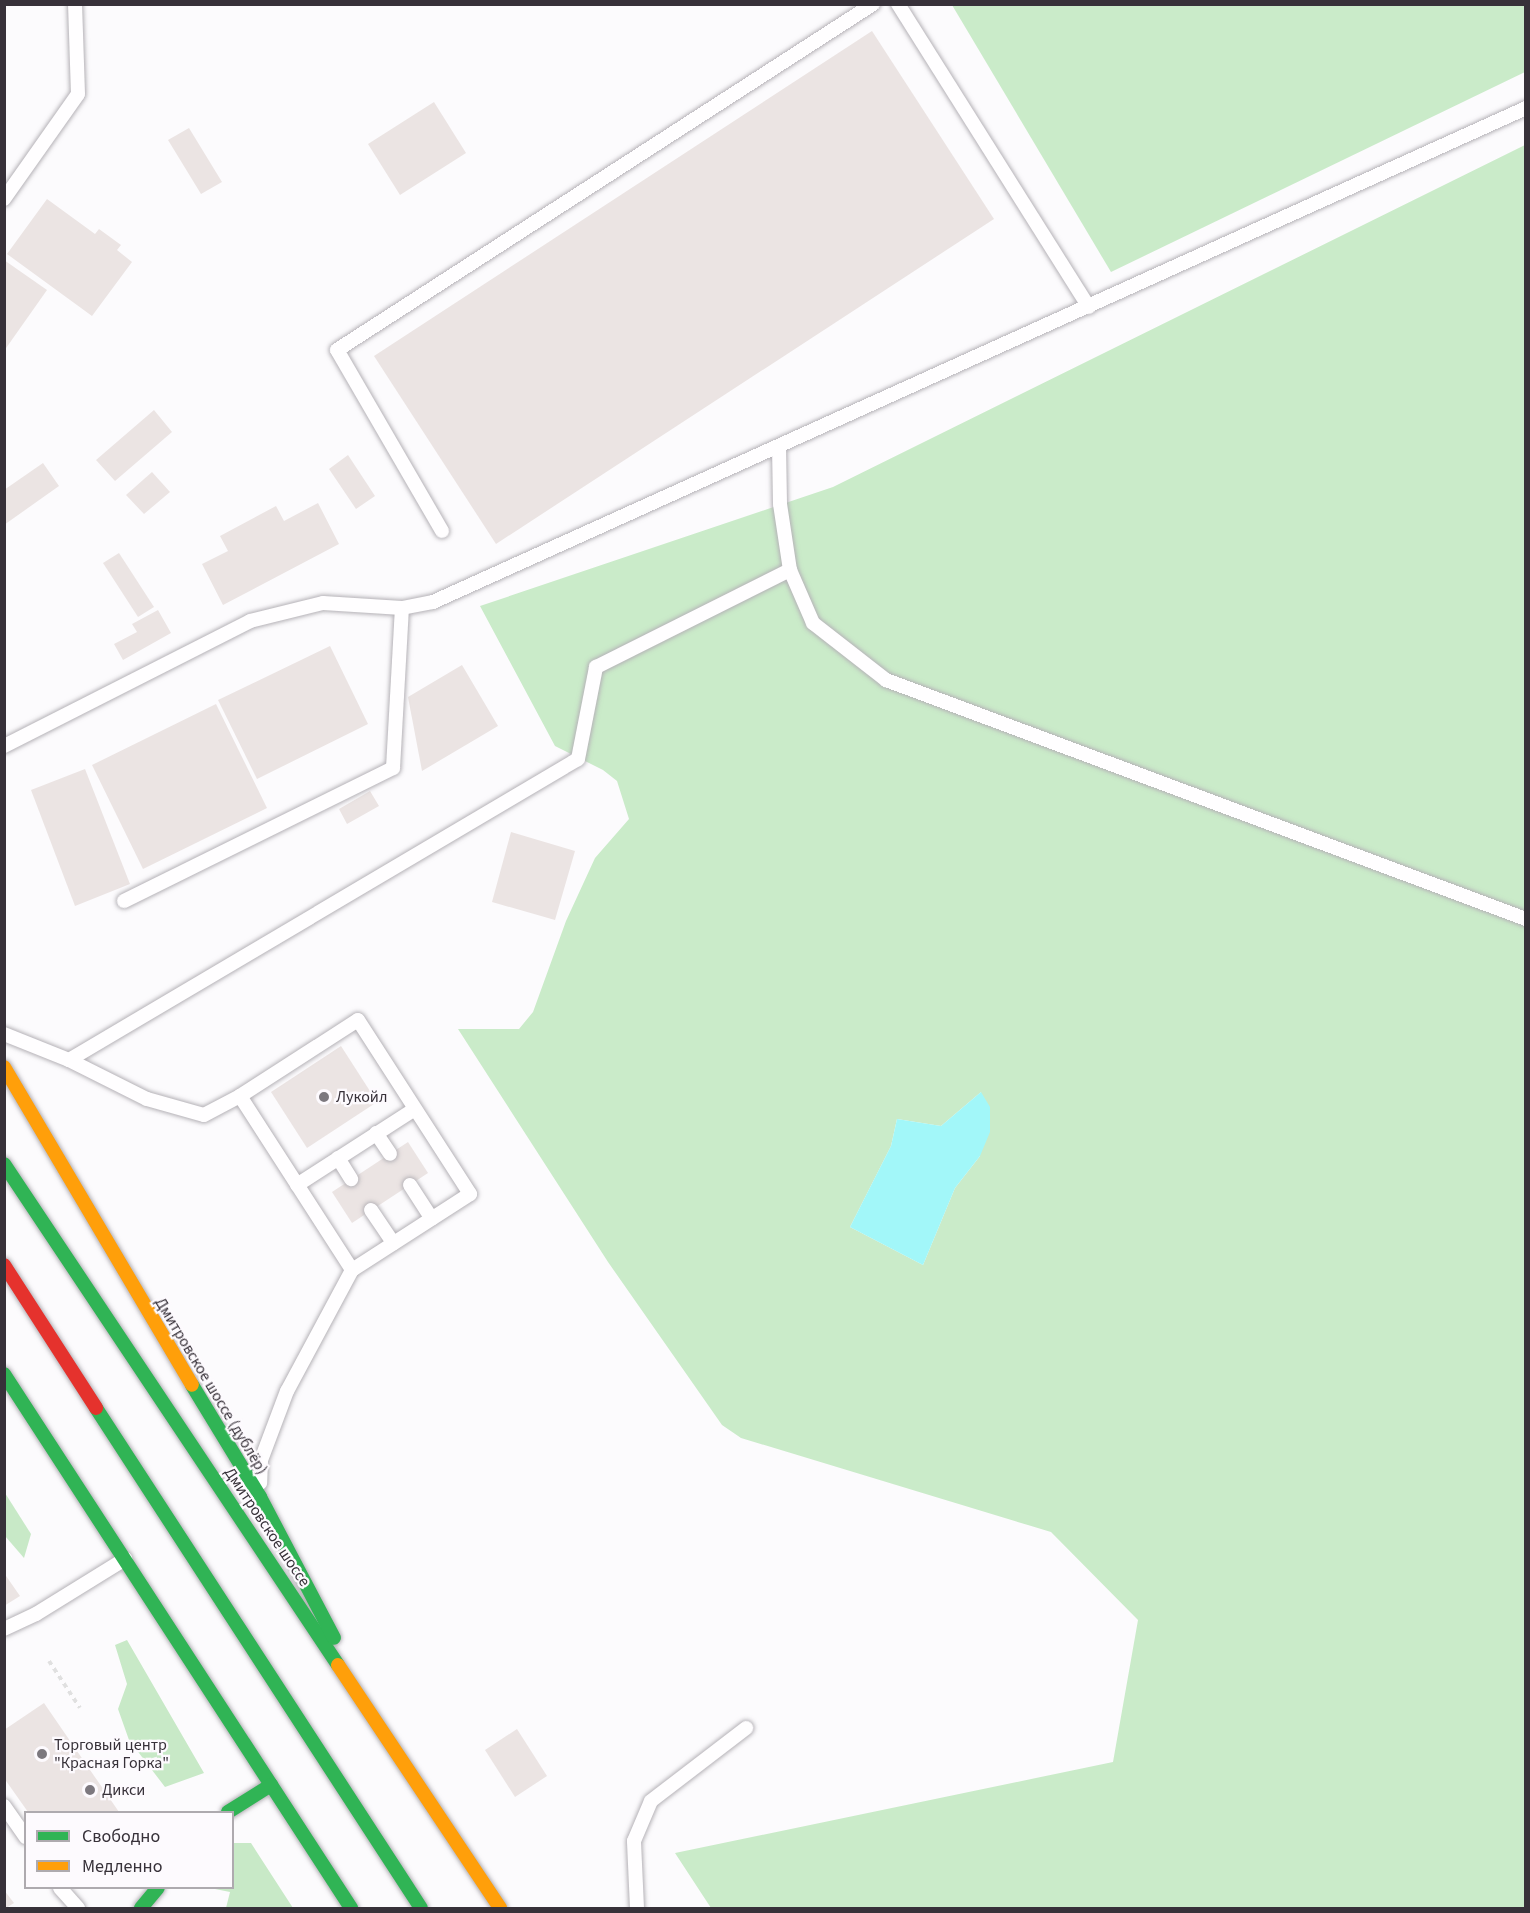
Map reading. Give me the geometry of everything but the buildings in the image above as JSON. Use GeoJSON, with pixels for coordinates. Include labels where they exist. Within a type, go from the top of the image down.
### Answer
{"type":"FeatureCollection","features":[{"type":"Feature","properties":{"kind":"main road","name":"Дмитровское шоссе (дублёр)"},"geometry":{"type":"LineString","coordinates":[[4,1067],[126,1277],[260,1497],[381,1727]]}},
{"type":"Feature","properties":{"kind":"main road","name":"Дмитровское шоссе"},"geometry":{"type":"LineString","coordinates":[[4,1164],[500,1908]]}},
{"type":"Feature","properties":{"kind":"main road"},"geometry":{"type":"LineString","coordinates":[[4,1265],[421,1908]]}},
{"type":"Feature","properties":{"kind":"main road"},"geometry":{"type":"LineString","coordinates":[[4,1374],[351,1908]]}},
{"type":"Feature","properties":{"kind":"main road"},"geometry":{"type":"LineString","coordinates":[[230,1811],[271,1785]]}},
{"type":"Feature","properties":{"kind":"main road"},"geometry":{"type":"LineString","coordinates":[[141,1908],[156,1889]]}},
{"type":"Feature","properties":{"kind":"lane"},"geometry":{"type":"LineString","coordinates":[[4,199],[78,94],[75,4]]}},
{"type":"Feature","properties":{"kind":"lane"},"geometry":{"type":"LineString","coordinates":[[442,531],[336,350],[873,4]]}},
{"type":"Feature","properties":{"kind":"lane"},"geometry":{"type":"LineString","coordinates":[[898,4],[1089,307]]}},
{"type":"Feature","properties":{"kind":"lane"},"geometry":{"type":"LineString","coordinates":[[4,746],[250,621],[323,603],[402,609],[433,602],[1526,108]]}},
{"type":"Feature","properties":{"kind":"lane"},"geometry":{"type":"LineString","coordinates":[[779,446],[780,504],[790,570],[813,623],[886,680],[1526,920]]}},
{"type":"Feature","properties":{"kind":"lane"},"geometry":{"type":"LineString","coordinates":[[69,1060],[578,759],[596,667],[790,570]]}},
{"type":"Feature","properties":{"kind":"lane"},"geometry":{"type":"LineString","coordinates":[[124,901],[393,768],[402,609]]}},
{"type":"Feature","properties":{"kind":"lane"},"geometry":{"type":"LineString","coordinates":[[4,1034],[69,1060],[147,1099],[204,1115],[240,1096],[358,1020],[470,1194],[352,1270],[287,1391],[261,1460],[260,1497]]}},
{"type":"Feature","properties":{"kind":"lane"},"geometry":{"type":"LineString","coordinates":[[240,1096],[352,1270]]}},
{"type":"Feature","properties":{"kind":"lane"},"geometry":{"type":"LineString","coordinates":[[297,1185],[415,1109]]}},
{"type":"Feature","properties":{"kind":"lane"},"geometry":{"type":"LineString","coordinates":[[376,1134],[390,1154]]}},
{"type":"Feature","properties":{"kind":"lane"},"geometry":{"type":"LineString","coordinates":[[338,1158],[351,1179]]}},
{"type":"Feature","properties":{"kind":"lane"},"geometry":{"type":"LineString","coordinates":[[410,1185],[432,1218]]}},
{"type":"Feature","properties":{"kind":"lane"},"geometry":{"type":"LineString","coordinates":[[371,1210],[393,1243]]}},
{"type":"Feature","properties":{"kind":"lane"},"geometry":{"type":"LineString","coordinates":[[4,1629],[36,1614],[125,1559]]}},
{"type":"Feature","properties":{"kind":"lane"},"geometry":{"type":"LineString","coordinates":[[637,1908],[634,1841],[651,1801],[746,1728]]}},
{"type":"Feature","properties":{"kind":"lane"},"geometry":{"type":"LineString","coordinates":[[4,1806],[24,1834]]}},
{"type":"Feature","properties":{"kind":"lane"},"geometry":{"type":"LineString","coordinates":[[62,1889],[78,1908]]}},
{"type":"Feature","properties":{"kind":"path"},"geometry":{"type":"LineString","coordinates":[[49,1660],[80,1708]]}},
{"type":"Feature","properties":{"kind":"green space"},"geometry":{"type":"Polygon","coordinates":[[[952,5],[1525,5],[1525,72],[1111,272],[952,5]]]}},
{"type":"Feature","properties":{"kind":"green space"},"geometry":{"type":"Polygon","coordinates":[[[1525,145],[1525,1908],[711,1908],[675,1853],[1113,1762],[1138,1620],[1051,1532],[741,1438],[722,1425],[608,1262],[458,1029],[519,1029],[533,1012],[566,921],[595,858],[629,819],[617,781],[603,770],[555,746],[480,606],[833,487],[1525,145]],[[981,1092],[941,1126],[897,1119],[891,1146],[850,1227],[923,1265],[955,1188],[980,1156],[981,1092]]]}},
{"type":"Feature","properties":{"kind":"green space"},"geometry":{"type":"Polygon","coordinates":[[[5,1493],[31,1534],[24,1558],[5,1536],[5,1493]]]}},
{"type":"Feature","properties":{"kind":"green space"},"geometry":{"type":"Polygon","coordinates":[[[127,1640],[204,1773],[165,1787],[129,1740],[118,1709],[127,1684],[115,1645],[127,1640]]]}},
{"type":"Feature","properties":{"kind":"green space"},"geometry":{"type":"Polygon","coordinates":[[[234,1843],[251,1843],[293,1908],[226,1908],[230,1892],[215,1889],[234,1889],[234,1843]]]}},
{"type":"Feature","properties":{"kind":"water"},"geometry":{"type":"Polygon","coordinates":[[[981,1092],[990,1107],[990,1132],[980,1156],[955,1188],[923,1265],[850,1227],[891,1146],[897,1119],[941,1126],[981,1092]]]}},
{"type":"Feature","properties":{"kind":"traffic: fast"},"geometry":{"type":"LineString","coordinates":[[4,1164],[338,1665]]}},
{"type":"Feature","properties":{"kind":"traffic: fast"},"geometry":{"type":"LineString","coordinates":[[4,1374],[351,1908]]}},
{"type":"Feature","properties":{"kind":"traffic: fast"},"geometry":{"type":"LineString","coordinates":[[192,1385],[260,1497],[334,1638]]}},
{"type":"Feature","properties":{"kind":"traffic: fast"},"geometry":{"type":"LineString","coordinates":[[96,1408],[421,1908]]}},
{"type":"Feature","properties":{"kind":"traffic: fast"},"geometry":{"type":"LineString","coordinates":[[230,1811],[271,1785]]}},
{"type":"Feature","properties":{"kind":"traffic: fast"},"geometry":{"type":"LineString","coordinates":[[141,1908],[157,1889]]}},
{"type":"Feature","properties":{"kind":"traffic: slow"},"geometry":{"type":"LineString","coordinates":[[4,1067],[192,1385]]}},
{"type":"Feature","properties":{"kind":"traffic: slow"},"geometry":{"type":"LineString","coordinates":[[338,1665],[500,1908]]}},
{"type":"Feature","properties":{"kind":"traffic: jam"},"geometry":{"type":"LineString","coordinates":[[4,1265],[96,1408]]}},
{"type":"Feature","properties":{"kind":"place","name":"Лукойл"},"geometry":{"type":"Point","coordinates":[324,1097]}},
{"type":"Feature","properties":{"kind":"place","name":"Торговый центр \"Красная Горка\""},"geometry":{"type":"Point","coordinates":[42,1754]}},
{"type":"Feature","properties":{"kind":"place","name":"Дикси"},"geometry":{"type":"Point","coordinates":[90,1790]}}]}
